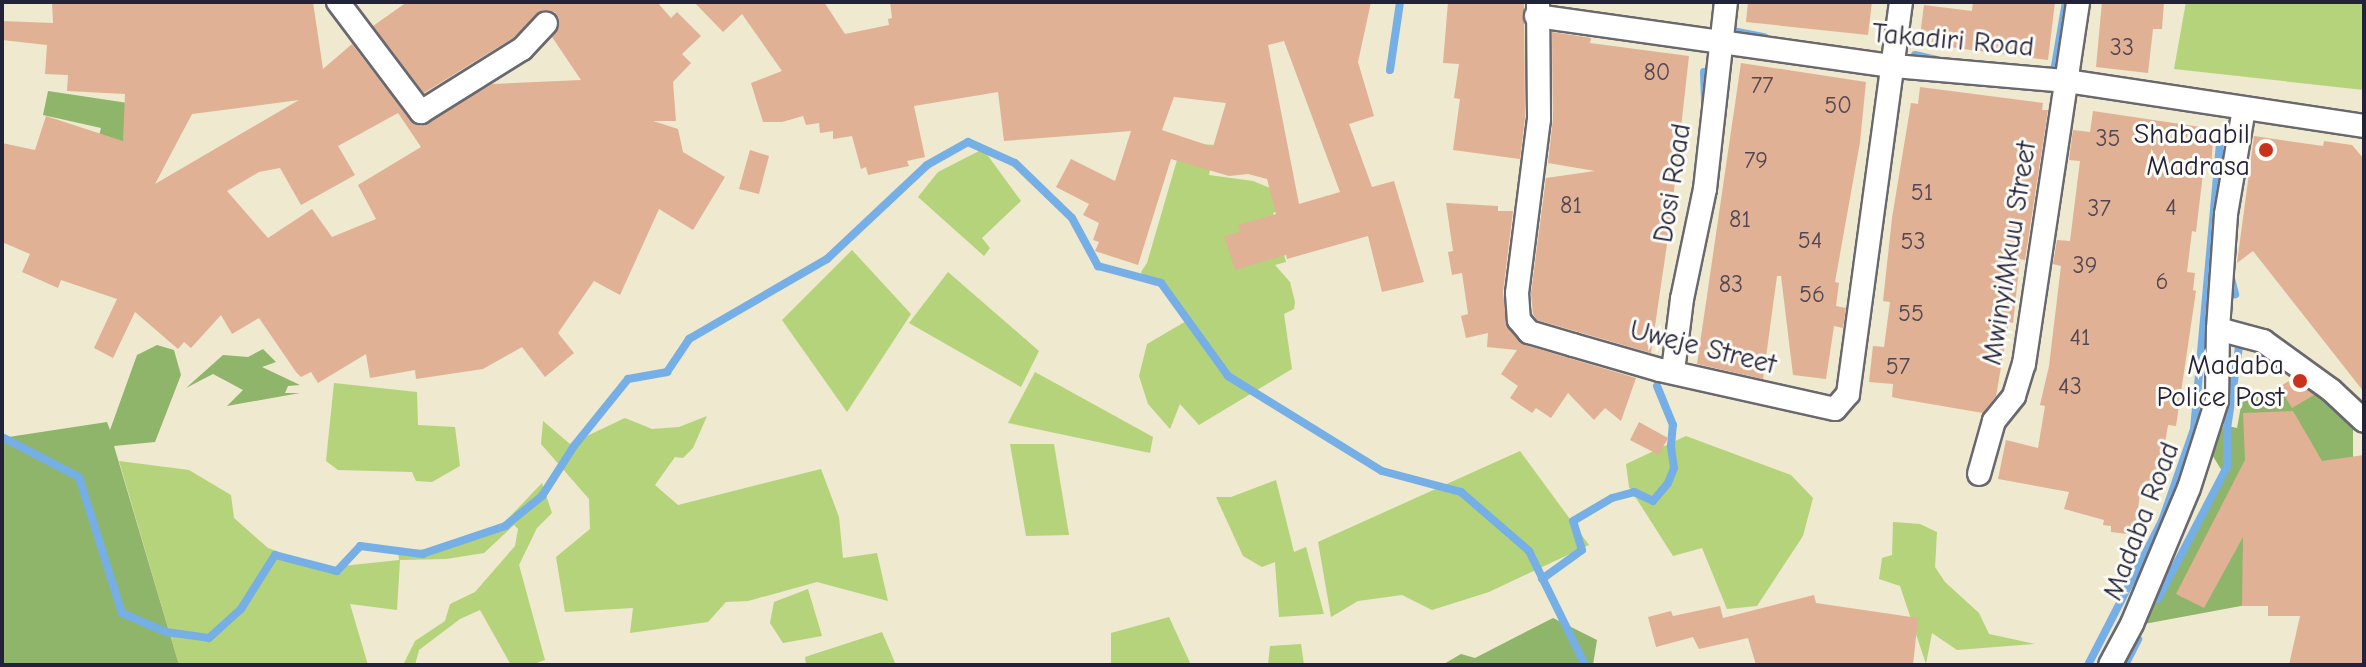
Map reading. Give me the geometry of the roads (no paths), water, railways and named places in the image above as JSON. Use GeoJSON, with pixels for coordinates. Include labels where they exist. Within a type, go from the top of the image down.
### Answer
{"type":"FeatureCollection","features":[{"type":"Feature","properties":{"kind":"street"},"geometry":{"type":"LineString","coordinates":[[338,2],[421,112],[522,49],[546,23]]}},
{"type":"Feature","properties":{"kind":"street","name":"Dosi Road"},"geometry":{"type":"LineString","coordinates":[[1673,371],[1682,299],[1705,189],[1726,2]]}},
{"type":"Feature","properties":{"kind":"street"},"geometry":{"type":"LineString","coordinates":[[1894,66],[1901,2]]}},
{"type":"Feature","properties":{"kind":"street","name":"MwinyiMkuu Street"},"geometry":{"type":"LineString","coordinates":[[1979,474],[1994,421],[2014,396],[2024,364],[2078,2]]}},
{"type":"Feature","properties":{"kind":"street","name":"Takadiri Road"},"geometry":{"type":"LineString","coordinates":[[1537,9],[1720,42],[1894,66],[2067,81],[2364,126]]}},
{"type":"Feature","properties":{"kind":"street","name":"Uweje Street"},"geometry":{"type":"LineString","coordinates":[[1537,9],[1539,119],[1517,293],[1519,320],[1529,332],[1673,371],[1835,409],[1848,394],[1894,66]]}},
{"type":"Feature","properties":{"kind":"street","name":"Madaba Road"},"geometry":{"type":"LineString","coordinates":[[2110,665],[2132,624],[2197,467],[2217,400],[2218,329],[2226,214],[2244,109]]}},
{"type":"Feature","properties":{"kind":"street"},"geometry":{"type":"LineString","coordinates":[[2218,329],[2263,341],[2331,390],[2364,421]]}},
{"type":"Feature","properties":{"kind":"waterway"},"geometry":{"type":"LineString","coordinates":[[1390,70],[1400,2]]}},
{"type":"Feature","properties":{"kind":"waterway"},"geometry":{"type":"LineString","coordinates":[[2050,72],[2054,72],[2066,2]]}},
{"type":"Feature","properties":{"kind":"waterway"},"geometry":{"type":"LineString","coordinates":[[1727,30],[1764,37]]}},
{"type":"Feature","properties":{"kind":"waterway"},"geometry":{"type":"LineString","coordinates":[[1915,55],[1937,60]]}},
{"type":"Feature","properties":{"kind":"waterway"},"geometry":{"type":"LineString","coordinates":[[1704,72],[1705,100]]}},
{"type":"Feature","properties":{"kind":"waterway"},"geometry":{"type":"LineString","coordinates":[[2088,665],[2162,521],[2194,429],[2221,132]]}},
{"type":"Feature","properties":{"kind":"waterway"},"geometry":{"type":"LineString","coordinates":[[2,437],[79,477],[122,613],[166,632],[209,638],[241,609],[275,555],[337,571],[360,546],[422,554],[505,526],[542,496],[574,446],[628,379],[667,372],[689,339],[827,259],[927,165],[968,142],[1015,163],[1072,218],[1098,266],[1161,283],[1228,376],[1382,471],[1461,492],[1529,551],[1585,665]]}},
{"type":"Feature","properties":{"kind":"waterway"},"geometry":{"type":"LineString","coordinates":[[2230,275],[2235,294]]}},
{"type":"Feature","properties":{"kind":"waterway"},"geometry":{"type":"LineString","coordinates":[[2158,599],[2227,467],[2227,429],[2239,347]]}},
{"type":"Feature","properties":{"kind":"waterway"},"geometry":{"type":"LineString","coordinates":[[1542,579],[1582,550],[1573,521],[1612,498],[1634,492],[1653,501],[1668,483],[1674,468],[1671,446],[1673,425],[1657,386]]}},
{"type":"Feature","properties":{"kind":"waterway"},"geometry":{"type":"LineString","coordinates":[[2125,665],[2138,639]]}},
{"type":"Feature","properties":{"kind":"place","name":"Shabaabil Madrasa"},"geometry":{"type":"Point","coordinates":[2266,150]}},
{"type":"Feature","properties":{"kind":"place","name":"Madaba Police Post"},"geometry":{"type":"Point","coordinates":[2300,381]}}]}
